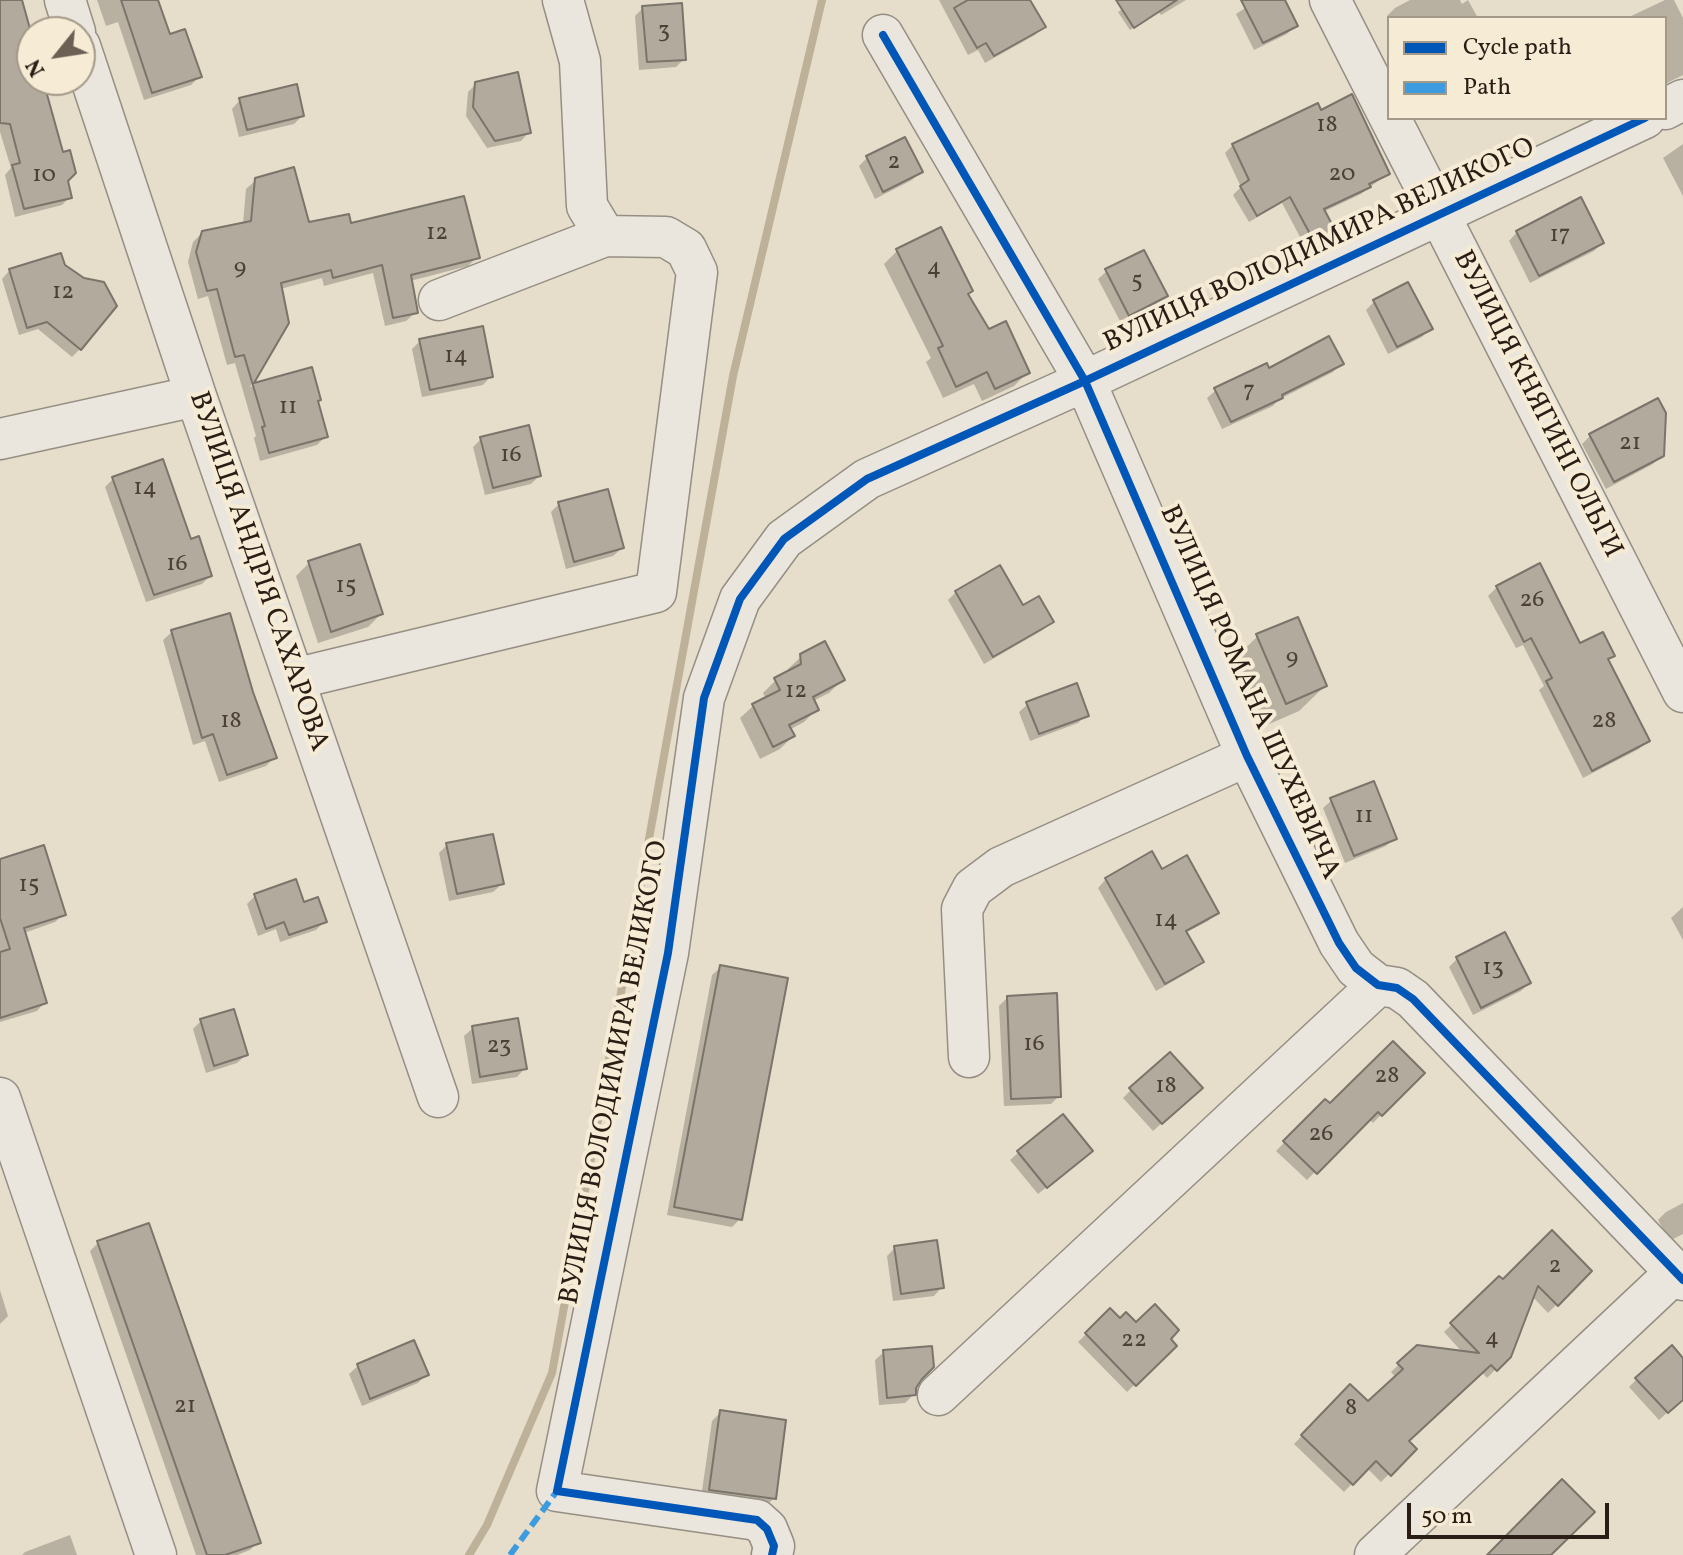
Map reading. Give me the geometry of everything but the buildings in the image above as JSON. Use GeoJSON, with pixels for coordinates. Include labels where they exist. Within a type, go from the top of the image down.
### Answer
{"type":"FeatureCollection","features":[{"type":"Feature","properties":{"kind":"street"},"geometry":{"type":"LineString","coordinates":[[563,0],[580,61],[587,206],[605,236]]}},
{"type":"Feature","properties":{"kind":"street","name":"ВУЛИЦЯ КНЯГИНІ ОЛЬГИ"},"geometry":{"type":"LineString","coordinates":[[1330,0],[1387,111]]}},
{"type":"Feature","properties":{"kind":"street","name":"ВУЛИЦЯ РОМАНА ШУХЕВИЧА"},"geometry":{"type":"LineString","coordinates":[[883,35],[1085,381],[1247,756],[1339,943],[1356,968],[1378,985],[1397,988],[1413,999],[1679,1276]]}},
{"type":"Feature","properties":{"kind":"street","name":"ВУЛИЦЯ АНДРІЯ САХАРОВА"},"geometry":{"type":"LineString","coordinates":[[96,94],[196,396],[438,1097]]}},
{"type":"Feature","properties":{"kind":"street","name":"ВУЛИЦЯ КНЯГИНІ ОЛЬГИ"},"geometry":{"type":"LineString","coordinates":[[1392,120],[1683,692]]}},
{"type":"Feature","properties":{"kind":"street","name":"ВУЛИЦЯ ВОЛОДИМИРА ВЕЛИКОГО"},"geometry":{"type":"LineString","coordinates":[[772,1555],[774,1546],[767,1529],[757,1520],[557,1491],[668,953],[704,698],[740,599],[784,539],[867,479],[1085,381],[1641,120]]}},
{"type":"Feature","properties":{"kind":"street"},"geometry":{"type":"LineString","coordinates":[[294,679],[656,592],[697,272],[686,249],[666,237],[605,236],[439,300]]}},
{"type":"Feature","properties":{"kind":"street"},"geometry":{"type":"LineString","coordinates":[[0,439],[196,396]]}},
{"type":"Feature","properties":{"kind":"street"},"geometry":{"type":"LineString","coordinates":[[969,1057],[962,909],[973,888],[1001,867],[1247,756]]}},
{"type":"Feature","properties":{"kind":"street"},"geometry":{"type":"LineString","coordinates":[[938,1395],[1378,985]]}},
{"type":"Feature","properties":{"kind":"street"},"geometry":{"type":"LineString","coordinates":[[0,1098],[156,1555]]}},
{"type":"Feature","properties":{"kind":"street"},"geometry":{"type":"LineString","coordinates":[[1375,1555],[1679,1276]]}},
{"type":"Feature","properties":{"kind":"waterway"},"geometry":{"type":"LineString","coordinates":[[469,1555],[487,1525],[552,1373],[733,376],[822,0]]}},
{"type":"Feature","properties":{"kind":"marked path"},"geometry":{"type":"LineString","coordinates":[[510,1555],[557,1491]]}},
{"type":"Feature","properties":{"kind":"cycle path"},"geometry":{"type":"LineString","coordinates":[[883,35],[1085,381],[1247,756],[1339,943],[1356,968],[1378,985],[1397,988],[1413,999],[1683,1280]]}},
{"type":"Feature","properties":{"kind":"cycle path"},"geometry":{"type":"LineString","coordinates":[[772,1555],[774,1546],[767,1529],[757,1520],[557,1491],[668,953],[704,698],[740,599],[784,539],[867,479],[1085,381],[1641,120]]}}]}
